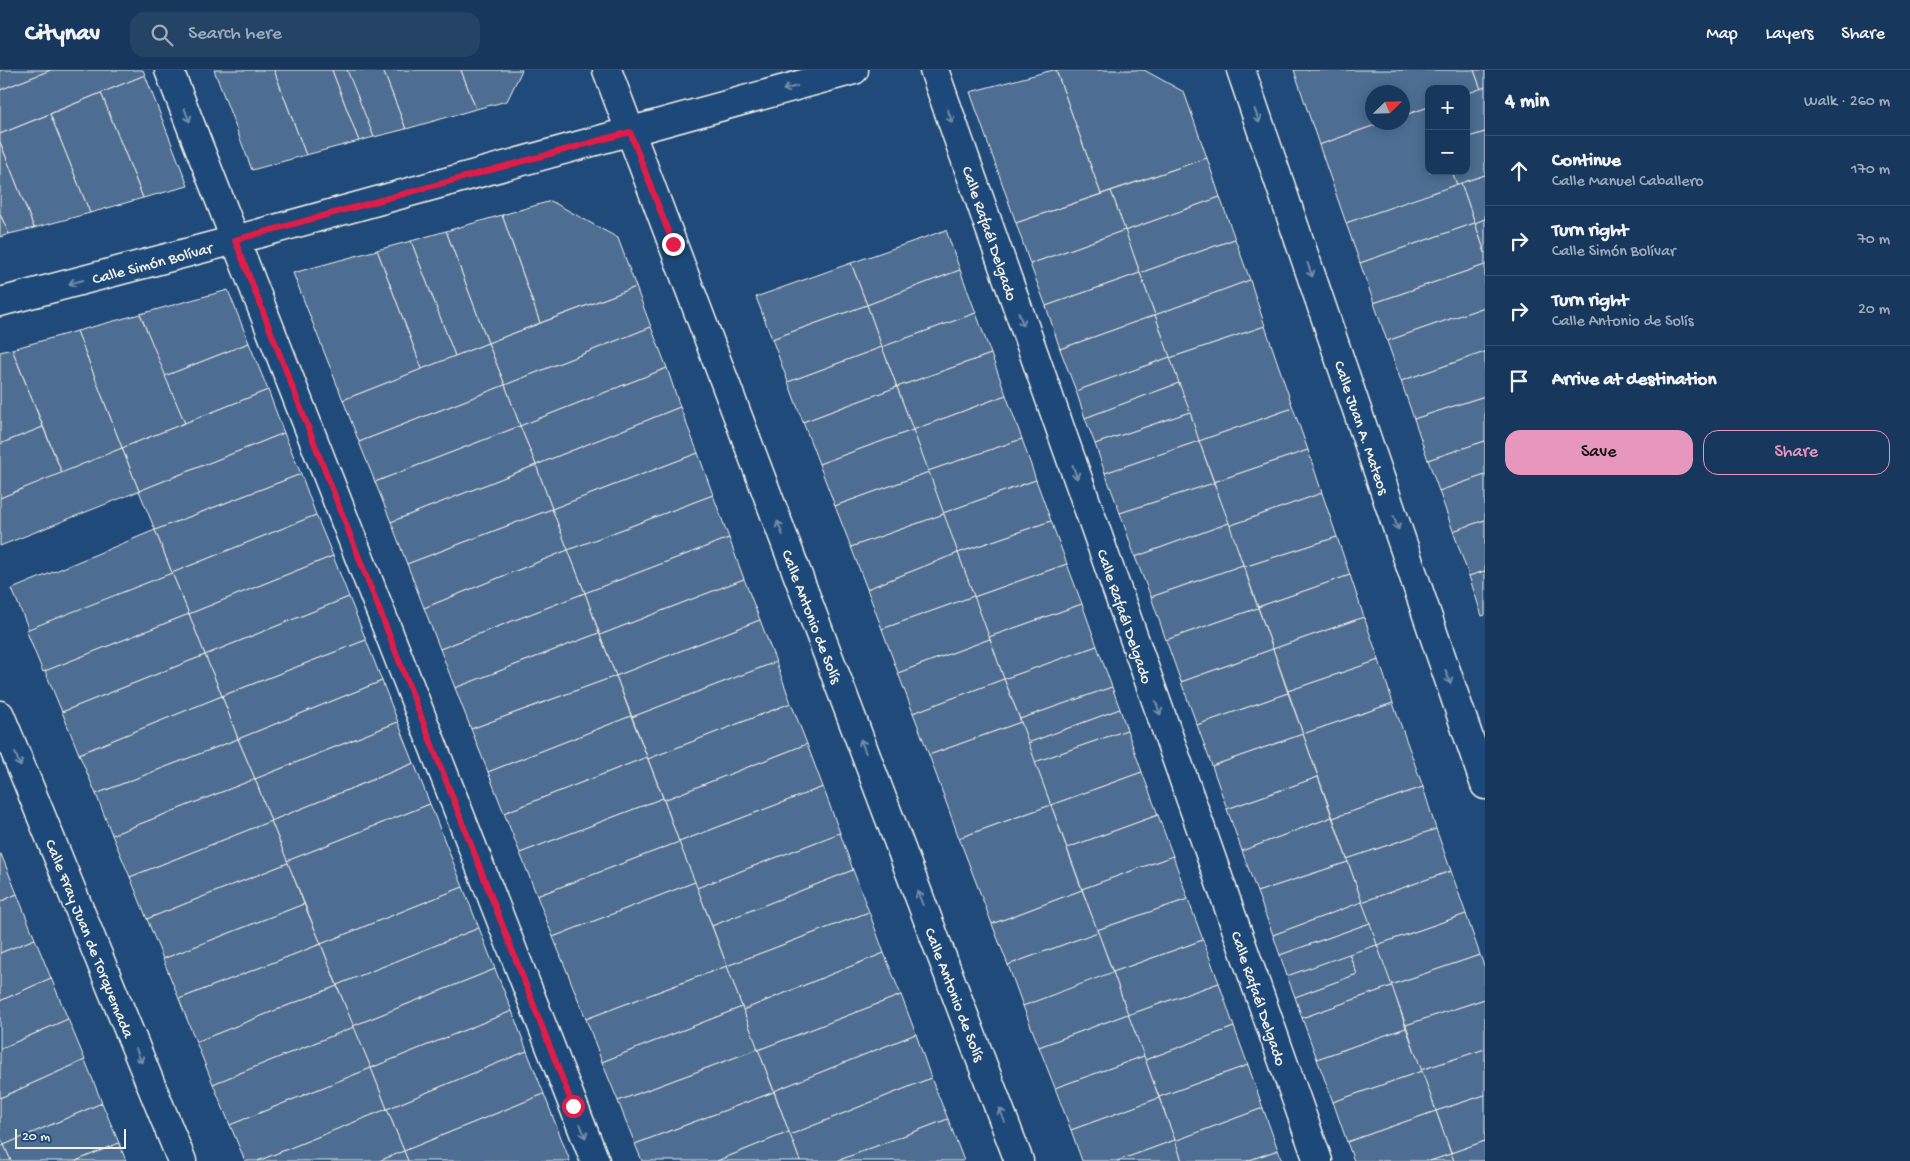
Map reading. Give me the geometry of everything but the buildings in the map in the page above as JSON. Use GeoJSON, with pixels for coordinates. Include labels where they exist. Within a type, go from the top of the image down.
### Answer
{"type":"FeatureCollection","features":[{"type":"Feature","properties":{"kind":"street"},"geometry":{"type":"LineString","coordinates":[[169,70],[595,1161]]}},
{"type":"Feature","properties":{"kind":"street","name":"Calle Antonio de Solís"},"geometry":{"type":"LineString","coordinates":[[607,70],[1020,1161]]}},
{"type":"Feature","properties":{"kind":"street","name":"Calle Simón Bolívar"},"geometry":{"type":"LineString","coordinates":[[0,302],[235,240],[854,70]]}},
{"type":"Feature","properties":{"kind":"street","name":"Calle Rafaél Delgado"},"geometry":{"type":"LineString","coordinates":[[934,70],[1318,1161]]}},
{"type":"Feature","properties":{"kind":"street","name":"Calle Juan A. Mateos"},"geometry":{"type":"LineString","coordinates":[[1241,70],[1485,785]]}},
{"type":"Feature","properties":{"kind":"street","name":"Calle Fray Juan de Torquemada"},"geometry":{"type":"LineString","coordinates":[[0,715],[182,1161]]}},
{"type":"Feature","properties":{"kind":"route"},"geometry":{"type":"LineString","coordinates":[[573,1106],[235,240],[630,132],[673,244]]}}]}
